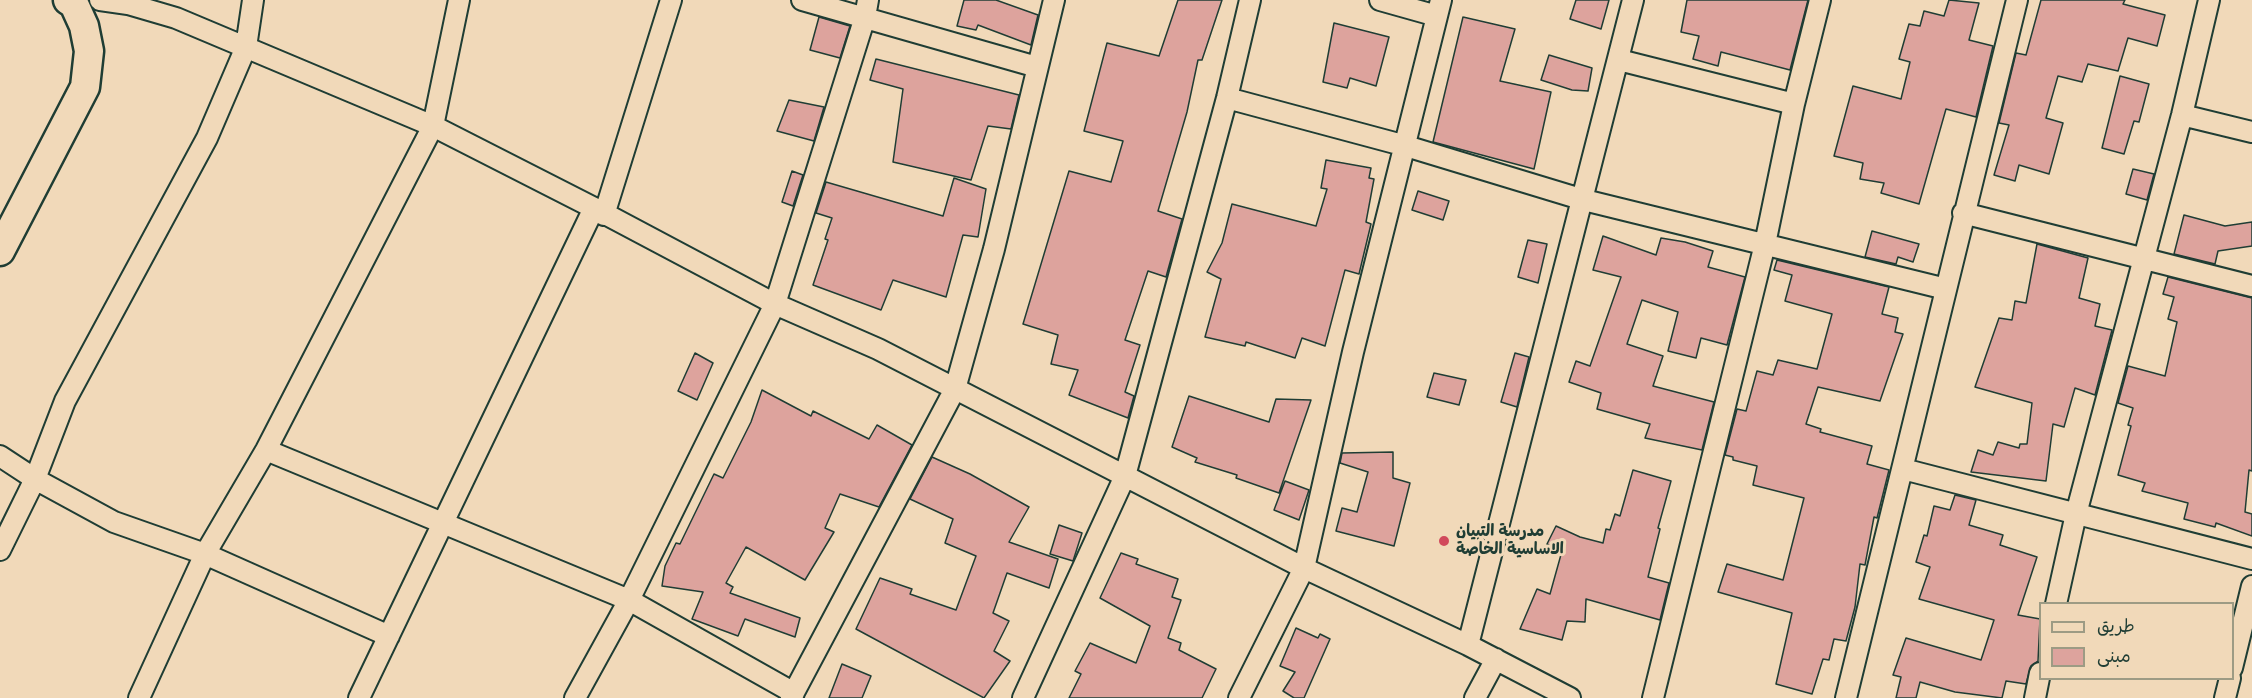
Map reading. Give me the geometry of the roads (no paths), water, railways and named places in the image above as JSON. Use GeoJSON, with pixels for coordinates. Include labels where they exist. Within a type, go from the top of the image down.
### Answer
{"type":"FeatureCollection","features":[{"type":"Feature","properties":{"kind":"street"},"geometry":{"type":"LineString","coordinates":[[0,550],[35,479],[65,401],[207,138],[246,47],[254,0]]}},
{"type":"Feature","properties":{"kind":"street"},"geometry":{"type":"LineString","coordinates":[[139,698],[205,554],[266,450],[433,126],[459,0]]}},
{"type":"Feature","properties":{"kind":"street"},"geometry":{"type":"LineString","coordinates":[[359,698],[441,524],[599,211],[671,0]]}},
{"type":"Feature","properties":{"kind":"street"},"geometry":{"type":"LineString","coordinates":[[802,0],[866,8],[1037,67]]}},
{"type":"Feature","properties":{"kind":"street"},"geometry":{"type":"LineString","coordinates":[[266,450],[629,600],[792,695],[955,389],[994,249],[1054,0]]}},
{"type":"Feature","properties":{"kind":"street"},"geometry":{"type":"LineString","coordinates":[[1023,698],[1125,476],[1227,98],[1250,0]]}},
{"type":"Feature","properties":{"kind":"street"},"geometry":{"type":"LineString","coordinates":[[1239,698],[1304,568],[1353,352],[1439,8],[1380,0]]}},
{"type":"Feature","properties":{"kind":"street"},"geometry":{"type":"LineString","coordinates":[[1468,645],[1584,200],[1633,0]]}},
{"type":"Feature","properties":{"kind":"street"},"geometry":{"type":"LineString","coordinates":[[1653,698],[1766,244],[1794,104],[1820,0]]}},
{"type":"Feature","properties":{"kind":"street"},"geometry":{"type":"LineString","coordinates":[[1846,698],[2017,0]]}},
{"type":"Feature","properties":{"kind":"street"},"geometry":{"type":"LineString","coordinates":[[2056,602],[2076,514],[2182,115],[2209,0]]}},
{"type":"Feature","properties":{"kind":"street"},"geometry":{"type":"LineString","coordinates":[[0,251],[85,87],[89,51],[84,26],[85,1],[128,4],[176,18],[433,126],[775,304],[878,350],[1304,568],[1468,645],[1570,698]]}},
{"type":"Feature","properties":{"kind":"street"},"geometry":{"type":"LineString","coordinates":[[575,698],[629,600],[775,304],[866,8]]}},
{"type":"Feature","properties":{"kind":"street"},"geometry":{"type":"LineString","coordinates":[[1619,60],[1794,104]]}},
{"type":"Feature","properties":{"kind":"street"},"geometry":{"type":"LineString","coordinates":[[1227,98],[1406,146],[1584,200],[1946,289]]}},
{"type":"Feature","properties":{"kind":"street"},"geometry":{"type":"LineString","coordinates":[[2182,115],[2252,132]]}},
{"type":"Feature","properties":{"kind":"street"},"geometry":{"type":"LineString","coordinates":[[1963,213],[2252,286]]}},
{"type":"Feature","properties":{"kind":"street"},"geometry":{"type":"LineString","coordinates":[[0,456],[35,479],[114,522],[205,554],[389,636]]}},
{"type":"Feature","properties":{"kind":"street"},"geometry":{"type":"LineString","coordinates":[[1903,469],[2252,559]]}},
{"type":"Feature","properties":{"kind":"street"},"geometry":{"type":"LineString","coordinates":[[2234,660],[2252,586]]}},
{"type":"Feature","properties":{"kind":"street"},"geometry":{"type":"LineString","coordinates":[[1475,698],[1496,659]]}},
{"type":"Feature","properties":{"kind":"street"},"geometry":{"type":"LineString","coordinates":[[2035,698],[2039,678]]}},
{"type":"Feature","properties":{"kind":"street"},"geometry":{"type":"LineString","coordinates":[[2225,698],[2230,680]]}},
{"type":"Feature","properties":{"kind":"place","name":"مدرسة التبيان الاساسية الخاصة"},"geometry":{"type":"Point","coordinates":[1444,541]}}]}
